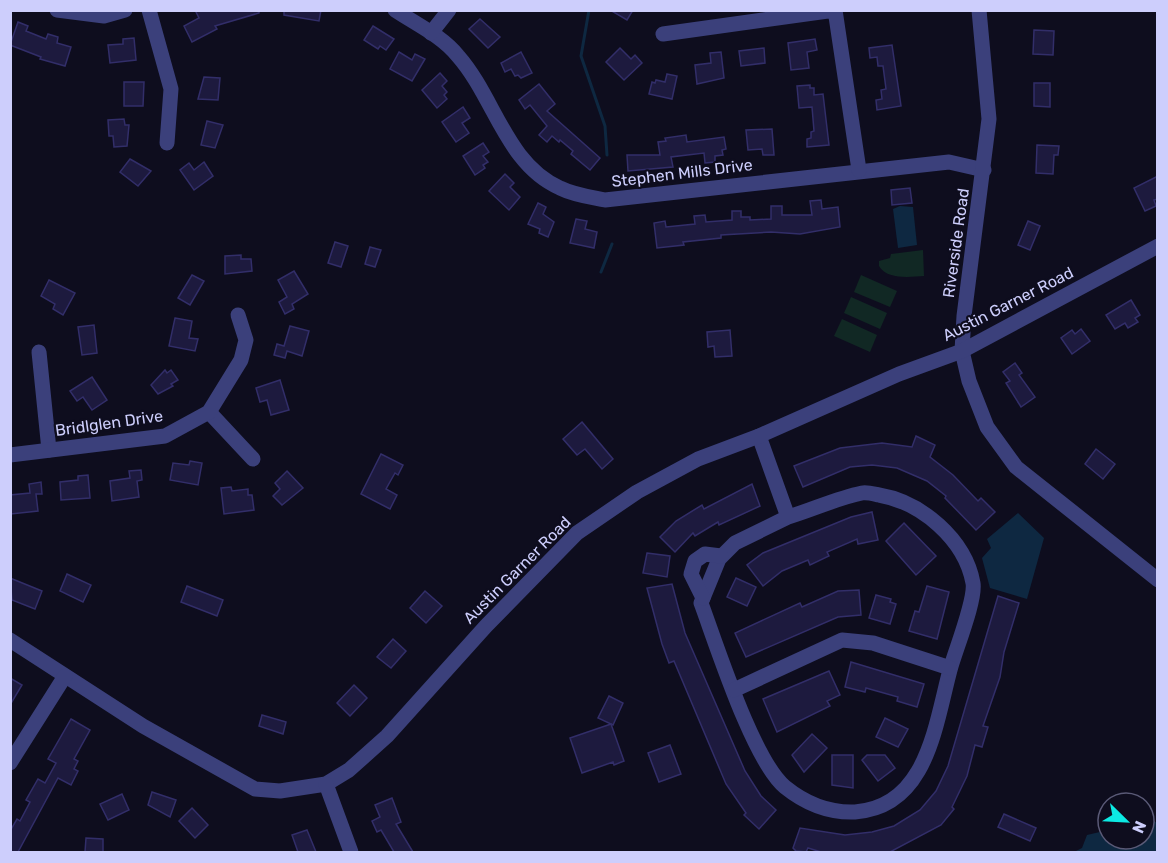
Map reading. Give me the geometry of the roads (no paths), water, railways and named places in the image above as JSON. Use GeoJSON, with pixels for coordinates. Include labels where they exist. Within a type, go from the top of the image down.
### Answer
{"type":"FeatureCollection","features":[{"type":"Feature","properties":{"kind":"street"},"geometry":{"type":"LineString","coordinates":[[57,10],[104,16],[125,10]]}},
{"type":"Feature","properties":{"kind":"street"},"geometry":{"type":"LineString","coordinates":[[149,10],[165,60],[171,89],[167,143]]}},
{"type":"Feature","properties":{"kind":"street","name":"Stephen Mills Drive"},"geometry":{"type":"LineString","coordinates":[[395,10],[431,33],[458,55],[486,95],[520,159],[558,188],[573,193],[604,200],[859,170],[949,162],[984,170]]}},
{"type":"Feature","properties":{"kind":"street"},"geometry":{"type":"LineString","coordinates":[[431,33],[449,10]]}},
{"type":"Feature","properties":{"kind":"street"},"geometry":{"type":"LineString","coordinates":[[663,34],[835,10],[859,170]]}},
{"type":"Feature","properties":{"kind":"street","name":"Riverside Road"},"geometry":{"type":"LineString","coordinates":[[980,10],[989,118],[984,170],[968,275],[962,351],[969,381],[987,427],[1016,467],[1158,580]]}},
{"type":"Feature","properties":{"kind":"street","name":"Austin Garner Road"},"geometry":{"type":"LineString","coordinates":[[10,640],[143,726],[255,789],[280,791],[326,784],[349,770],[387,736],[486,626],[577,533],[637,492],[698,459],[759,436],[899,374],[962,351],[1158,246]]}},
{"type":"Feature","properties":{"kind":"street","name":"Bridlglen Drive"},"geometry":{"type":"LineString","coordinates":[[10,455],[165,436],[209,412],[242,360],[246,340],[238,315]]}},
{"type":"Feature","properties":{"kind":"street"},"geometry":{"type":"LineString","coordinates":[[39,352],[49,450]]}},
{"type":"Feature","properties":{"kind":"street"},"geometry":{"type":"LineString","coordinates":[[209,412],[253,459]]}},
{"type":"Feature","properties":{"kind":"street"},"geometry":{"type":"LineString","coordinates":[[759,436],[789,517]]}},
{"type":"Feature","properties":{"kind":"street"},"geometry":{"type":"LineString","coordinates":[[863,492],[899,498],[926,513],[950,537],[964,559],[973,584],[932,741],[917,777],[893,801],[870,811],[838,813],[819,808],[784,786],[764,760],[701,603],[721,556],[735,543],[789,517],[863,492]]}},
{"type":"Feature","properties":{"kind":"street"},"geometry":{"type":"LineString","coordinates":[[734,690],[842,640],[873,644],[950,668]]}},
{"type":"Feature","properties":{"kind":"street"},"geometry":{"type":"LineString","coordinates":[[10,763],[65,676]]}},
{"type":"Feature","properties":{"kind":"street"},"geometry":{"type":"LineString","coordinates":[[326,784],[351,852]]}},
{"type":"Feature","properties":{"kind":"water"},"geometry":{"type":"Polygon","coordinates":[[[900,206],[913,207],[917,245],[898,248],[893,209],[900,206]]]}},
{"type":"Feature","properties":{"kind":"water"},"geometry":{"type":"Polygon","coordinates":[[[1018,513],[1044,538],[1027,599],[990,588],[982,558],[991,548],[987,539],[1018,513]]]}},
{"type":"Feature","properties":{"kind":"water"},"geometry":{"type":"Polygon","coordinates":[[[1156,822],[1157,852],[1074,852],[1082,848],[1087,835],[1096,833],[1096,851],[1156,851],[1156,822]]]}},
{"type":"Feature","properties":{"kind":"waterway"},"geometry":{"type":"LineString","coordinates":[[589,10],[581,56],[605,126],[607,155]]}},
{"type":"Feature","properties":{"kind":"waterway"},"geometry":{"type":"LineString","coordinates":[[601,272],[612,244]]}}]}
